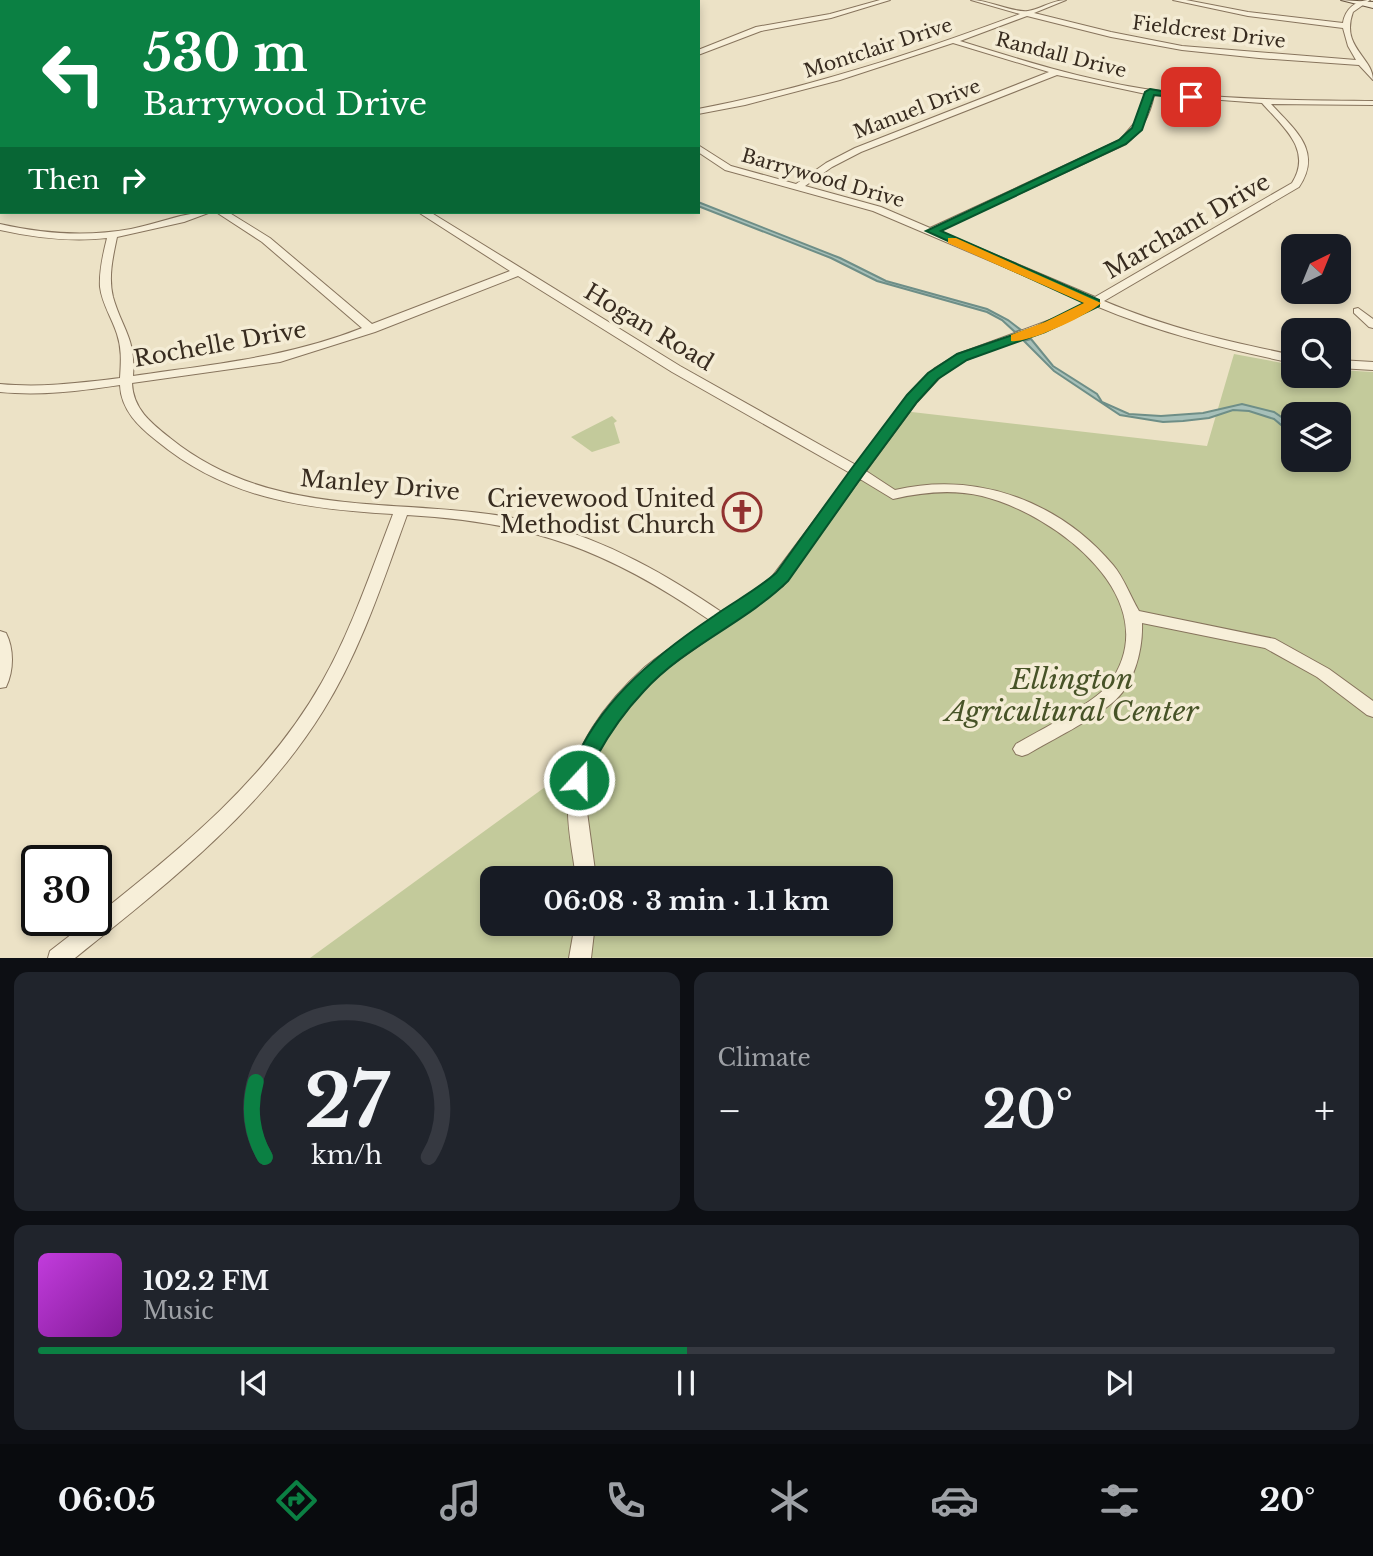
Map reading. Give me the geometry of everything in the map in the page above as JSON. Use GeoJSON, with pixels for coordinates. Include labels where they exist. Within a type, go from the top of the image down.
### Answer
{"type":"FeatureCollection","features":[{"type":"Feature","properties":{"kind":"street"},"geometry":{"type":"LineString","coordinates":[[700,52],[759,29],[834,16],[887,0]]}},
{"type":"Feature","properties":{"kind":"street","name":"Fieldcrest Drive"},"geometry":{"type":"LineString","coordinates":[[974,0],[1115,35],[1182,48],[1361,63]]}},
{"type":"Feature","properties":{"kind":"street","name":"Montclair Drive"},"geometry":{"type":"LineString","coordinates":[[700,112],[797,91],[953,41],[1063,0]]}},
{"type":"Feature","properties":{"kind":"street"},"geometry":{"type":"LineString","coordinates":[[1176,0],[1248,14],[1346,26]]}},
{"type":"Feature","properties":{"kind":"street"},"geometry":{"type":"LineString","coordinates":[[1346,0],[1373,5]]}},
{"type":"Feature","properties":{"kind":"street"},"geometry":{"type":"LineString","coordinates":[[1364,2],[1349,12],[1346,26],[1350,43],[1373,78]]}},
{"type":"Feature","properties":{"kind":"street","name":"Randall Drive"},"geometry":{"type":"LineString","coordinates":[[953,41],[1054,73],[1150,92],[1264,101],[1373,103]]}},
{"type":"Feature","properties":{"kind":"street","name":"Manuel Drive"},"geometry":{"type":"LineString","coordinates":[[797,187],[829,165],[858,150],[1054,73]]}},
{"type":"Feature","properties":{"kind":"street"},"geometry":{"type":"LineString","coordinates":[[931,231],[1123,142],[1137,130],[1150,92]]}},
{"type":"Feature","properties":{"kind":"street","name":"Marchant Drive"},"geometry":{"type":"LineString","coordinates":[[584,866],[577,806],[579,780],[586,758],[604,727],[635,687],[653,670],[778,582],[918,391],[946,366],[975,352],[1040,329],[1095,303],[1283,195],[1299,182],[1306,165],[1303,149],[1264,101]]}},
{"type":"Feature","properties":{"kind":"street","name":"Barrywood Drive"},"geometry":{"type":"LineString","coordinates":[[700,149],[728,168],[860,203],[1095,303],[1182,334],[1281,356]]}},
{"type":"Feature","properties":{"kind":"street"},"geometry":{"type":"LineString","coordinates":[[0,228],[54,238],[112,237],[150,230],[200,214]]}},
{"type":"Feature","properties":{"kind":"street"},"geometry":{"type":"LineString","coordinates":[[224,214],[266,240],[371,330]]}},
{"type":"Feature","properties":{"kind":"street","name":"Hogan Road"},"geometry":{"type":"LineString","coordinates":[[426,214],[676,369],[857,471],[893,495],[916,489],[981,492],[1004,497],[1034,510],[1097,556],[1118,585],[1134,616]]}},
{"type":"Feature","properties":{"kind":"street","name":"Manley Drive"},"geometry":{"type":"LineString","coordinates":[[112,237],[106,286],[108,301],[127,349],[126,381],[130,402],[146,426],[187,458],[226,481],[262,494],[303,503],[480,516],[529,526],[587,543],[636,564],[722,620]]}},
{"type":"Feature","properties":{"kind":"street","name":"Rochelle Drive"},"geometry":{"type":"LineString","coordinates":[[0,388],[41,390],[126,381],[276,359],[327,346],[517,272]]}},
{"type":"Feature","properties":{"kind":"street"},"geometry":{"type":"LineString","coordinates":[[1358,312],[1373,325]]}},
{"type":"Feature","properties":{"kind":"street"},"geometry":{"type":"LineString","coordinates":[[1351,365],[1373,366]]}},
{"type":"Feature","properties":{"kind":"street"},"geometry":{"type":"LineString","coordinates":[[58,957],[199,841],[245,797],[288,748],[318,705],[340,665],[401,511]]}},
{"type":"Feature","properties":{"kind":"street"},"geometry":{"type":"LineString","coordinates":[[1022,749],[1115,691],[1129,660],[1134,616],[1269,643],[1323,673],[1373,710]]}},
{"type":"Feature","properties":{"kind":"street"},"geometry":{"type":"LineString","coordinates":[[0,637],[4,660],[0,681]]}},
{"type":"Feature","properties":{"kind":"street"},"geometry":{"type":"LineString","coordinates":[[580,957],[584,936]]}},
{"type":"Feature","properties":{"kind":"green space","name":"Ellington Agricultural Center"},"geometry":{"type":"Polygon","coordinates":[[[1234,354],[1281,363],[1281,388],[1351,388],[1351,371],[1373,372],[1373,957],[310,958],[585,758],[635,687],[768,591],[903,411],[1207,446],[1234,354]]]}},
{"type":"Feature","properties":{"kind":"green space"},"geometry":{"type":"Polygon","coordinates":[[[612,416],[617,421],[614,423],[620,443],[592,452],[571,437],[612,416]]]}},
{"type":"Feature","properties":{"kind":"water"},"geometry":{"type":"Polygon","coordinates":[[[700,203],[840,258],[886,281],[987,309],[1021,330],[1015,332],[1002,320],[987,312],[877,281],[831,258],[700,207],[700,203]]]}},
{"type":"Feature","properties":{"kind":"water"},"geometry":{"type":"Polygon","coordinates":[[[1031,339],[1053,366],[1097,394],[1102,402],[1129,414],[1161,416],[1203,413],[1242,404],[1274,412],[1281,417],[1281,425],[1274,419],[1249,411],[1233,410],[1209,418],[1163,422],[1120,415],[1054,371],[1024,341],[1031,339]]]}},
{"type":"Feature","properties":{"kind":"slow traffic"},"geometry":{"type":"LineString","coordinates":[[952,241],[1095,303],[1050,325],[1015,338]]}},
{"type":"Feature","properties":{"kind":"place","name":"Crievewood United Methodist Church"},"geometry":{"type":"Point","coordinates":[742,512]}},
{"type":"Feature","properties":{"kind":"route"},"geometry":{"type":"LineString","coordinates":[[579,780],[581,768],[595,742],[635,687],[653,670],[778,582],[857,471],[912,398],[933,376],[962,357],[1040,329],[1095,303],[931,231],[1112,149],[1137,130],[1150,92],[1191,97]]}}]}
